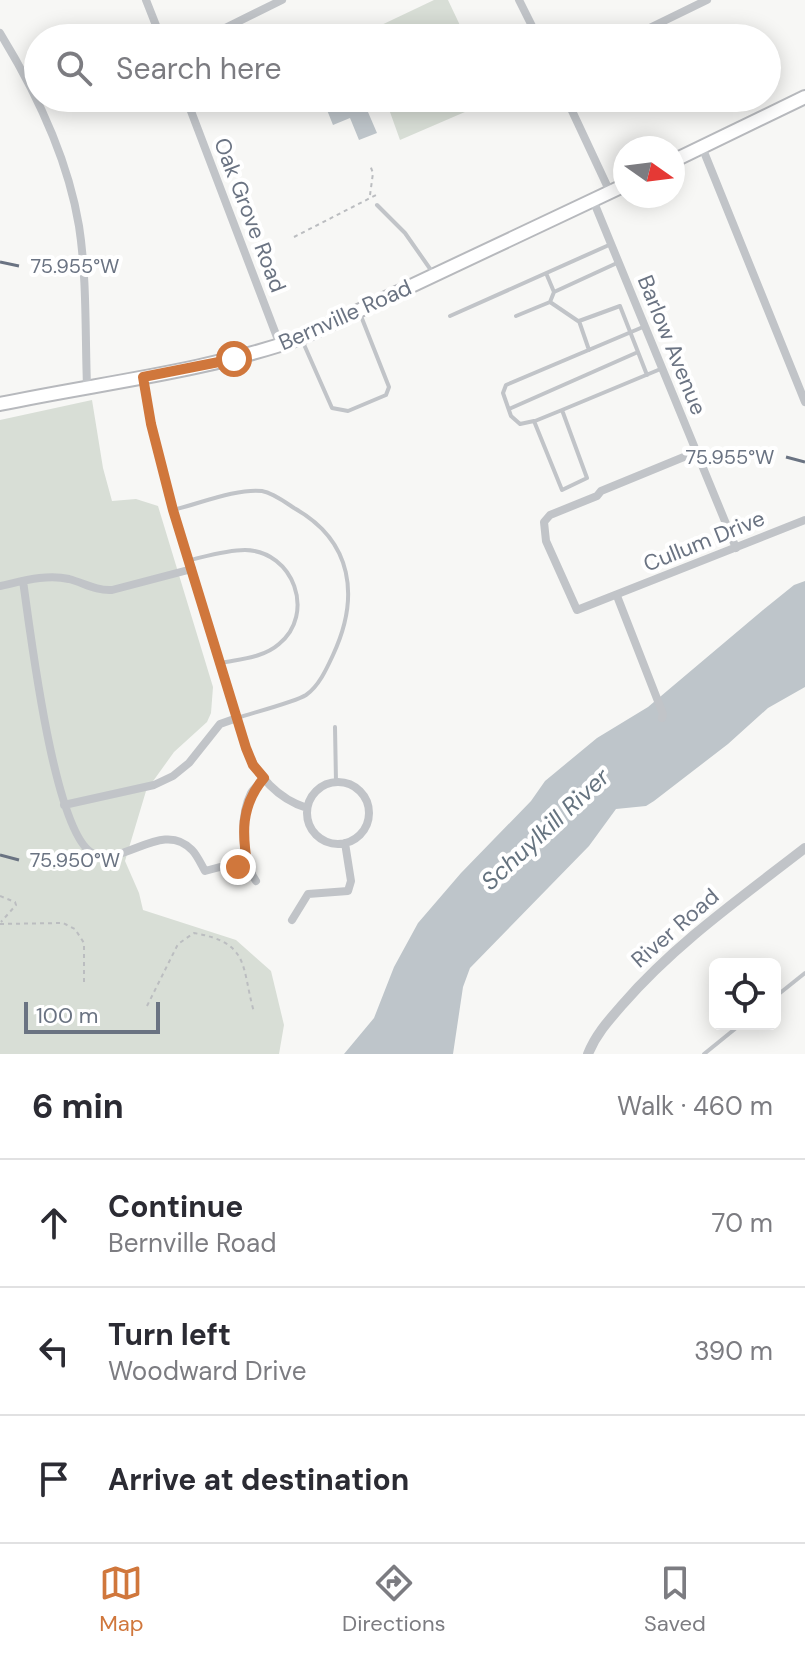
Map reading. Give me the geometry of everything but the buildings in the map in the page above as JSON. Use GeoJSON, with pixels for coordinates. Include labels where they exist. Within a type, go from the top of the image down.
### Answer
{"type":"FeatureCollection","features":[{"type":"Feature","properties":{"kind":"main road"},"geometry":{"type":"LineString","coordinates":[[781,109],[805,97]]}},
{"type":"Feature","properties":{"kind":"main road"},"geometry":{"type":"LineString","coordinates":[[685,155],[774,112]]}},
{"type":"Feature","properties":{"kind":"main road","name":"Bernville Road"},"geometry":{"type":"LineString","coordinates":[[0,404],[234,359],[301,338],[613,191]]}},
{"type":"Feature","properties":{"kind":"street"},"geometry":{"type":"LineString","coordinates":[[146,0],[155,24]]}},
{"type":"Feature","properties":{"kind":"street"},"geometry":{"type":"LineString","coordinates":[[233,24],[282,0]]}},
{"type":"Feature","properties":{"kind":"street"},"geometry":{"type":"LineString","coordinates":[[519,0],[531,24]]}},
{"type":"Feature","properties":{"kind":"street"},"geometry":{"type":"LineString","coordinates":[[658,24],[707,0]]}},
{"type":"Feature","properties":{"kind":"street"},"geometry":{"type":"LineString","coordinates":[[0,33],[24,79]]}},
{"type":"Feature","properties":{"kind":"street"},"geometry":{"type":"LineString","coordinates":[[41,112],[64,168],[75,209],[83,266],[87,386]]}},
{"type":"Feature","properties":{"kind":"street","name":"Oak Grove Road"},"geometry":{"type":"LineString","coordinates":[[191,112],[280,345]]}},
{"type":"Feature","properties":{"kind":"street"},"geometry":{"type":"LineString","coordinates":[[573,112],[610,192]]}},
{"type":"Feature","properties":{"kind":"street"},"geometry":{"type":"LineString","coordinates":[[702,147],[805,402]]}},
{"type":"Feature","properties":{"kind":"street","name":"Barlow Avenue"},"geometry":{"type":"LineString","coordinates":[[593,200],[736,548]]}},
{"type":"Feature","properties":{"kind":"street"},"geometry":{"type":"LineString","coordinates":[[143,377],[151,424],[173,510],[253,765],[292,803],[307,808]]}},
{"type":"Feature","properties":{"kind":"street","name":"Cullum Drive"},"geometry":{"type":"LineString","coordinates":[[696,452],[601,491],[597,496],[550,515],[544,522],[546,541],[577,610],[805,520]]}},
{"type":"Feature","properties":{"kind":"street"},"geometry":{"type":"LineString","coordinates":[[0,586],[50,577],[112,590],[191,564]]}},
{"type":"Feature","properties":{"kind":"street"},"geometry":{"type":"LineString","coordinates":[[23,581],[42,707],[64,805],[81,842],[103,857],[156,841],[181,842],[193,850],[205,871],[220,867],[248,869]]}},
{"type":"Feature","properties":{"kind":"street"},"geometry":{"type":"LineString","coordinates":[[617,596],[662,718]]}},
{"type":"Feature","properties":{"kind":"street"},"geometry":{"type":"LineString","coordinates":[[64,805],[154,785],[173,776],[189,763],[220,724],[237,718]]}},
{"type":"Feature","properties":{"kind":"street"},"geometry":{"type":"LineString","coordinates":[[256,881],[248,869],[243,839],[252,792],[264,778]]}},
{"type":"Feature","properties":{"kind":"street"},"geometry":{"type":"LineString","coordinates":[[336,782],[354,786],[363,795],[369,818],[356,838],[333,844],[322,840],[313,831],[307,808],[311,797],[320,788],[336,782]]}},
{"type":"Feature","properties":{"kind":"street"},"geometry":{"type":"LineString","coordinates":[[292,920],[308,894],[348,891],[351,881],[345,843]]}},
{"type":"Feature","properties":{"kind":"street","name":"River Road"},"geometry":{"type":"LineString","coordinates":[[588,1054],[595,1037],[647,977],[692,936],[805,848]]}},
{"type":"Feature","properties":{"kind":"lane"},"geometry":{"type":"LineString","coordinates":[[377,205],[405,233],[434,275]]}},
{"type":"Feature","properties":{"kind":"lane"},"geometry":{"type":"LineString","coordinates":[[450,316],[611,244]]}},
{"type":"Feature","properties":{"kind":"lane"},"geometry":{"type":"LineString","coordinates":[[516,316],[550,302],[554,292],[619,262]]}},
{"type":"Feature","properties":{"kind":"lane"},"geometry":{"type":"LineString","coordinates":[[546,273],[554,292]]}},
{"type":"Feature","properties":{"kind":"lane"},"geometry":{"type":"LineString","coordinates":[[550,302],[579,321],[589,350]]}},
{"type":"Feature","properties":{"kind":"lane"},"geometry":{"type":"LineString","coordinates":[[579,321],[620,306],[647,375]]}},
{"type":"Feature","properties":{"kind":"lane"},"geometry":{"type":"LineString","coordinates":[[301,338],[332,408],[348,411],[386,395],[389,387],[359,310]]}},
{"type":"Feature","properties":{"kind":"lane"},"geometry":{"type":"LineString","coordinates":[[645,326],[506,385],[503,393],[511,416],[520,424],[534,421],[663,368]]}},
{"type":"Feature","properties":{"kind":"lane"},"geometry":{"type":"LineString","coordinates":[[509,409],[638,352]]}},
{"type":"Feature","properties":{"kind":"lane"},"geometry":{"type":"LineString","coordinates":[[534,421],[562,490],[587,478],[562,410]]}},
{"type":"Feature","properties":{"kind":"lane"},"geometry":{"type":"LineString","coordinates":[[173,510],[251,490],[267,492],[310,517],[334,542],[348,575],[349,610],[325,673],[306,695],[237,718]]}},
{"type":"Feature","properties":{"kind":"lane"},"geometry":{"type":"LineString","coordinates":[[191,564],[246,550],[265,555],[289,571],[299,596],[293,623],[281,643],[261,655],[221,663]]}},
{"type":"Feature","properties":{"kind":"lane"},"geometry":{"type":"LineString","coordinates":[[335,727],[336,782]]}},
{"type":"Feature","properties":{"kind":"lane"},"geometry":{"type":"LineString","coordinates":[[781,992],[805,973]]}},
{"type":"Feature","properties":{"kind":"lane"},"geometry":{"type":"LineString","coordinates":[[704,1054],[734,1030]]}},
{"type":"Feature","properties":{"kind":"path"},"geometry":{"type":"LineString","coordinates":[[370,165],[373,173],[370,198]]}},
{"type":"Feature","properties":{"kind":"path"},"geometry":{"type":"LineString","coordinates":[[294,237],[378,194]]}},
{"type":"Feature","properties":{"kind":"path"},"geometry":{"type":"LineString","coordinates":[[0,896],[16,905],[0,923]]}},
{"type":"Feature","properties":{"kind":"path"},"geometry":{"type":"LineString","coordinates":[[0,923],[63,923],[75,929],[84,943],[84,983]]}},
{"type":"Feature","properties":{"kind":"path"},"geometry":{"type":"LineString","coordinates":[[147,1006],[178,944],[194,933],[230,946],[245,963],[247,989],[254,1012]]}},
{"type":"Feature","properties":{"kind":"shaded area"},"geometry":{"type":"Polygon","coordinates":[[[434,0],[448,0],[459,24],[383,24],[434,0]]]}},
{"type":"Feature","properties":{"kind":"shaded area"},"geometry":{"type":"Polygon","coordinates":[[[390,112],[465,112],[400,140],[390,112]]]}},
{"type":"Feature","properties":{"kind":"shaded area"},"geometry":{"type":"Polygon","coordinates":[[[92,400],[103,468],[112,501],[136,499],[158,506],[213,687],[211,713],[207,722],[174,752],[146,791],[125,861],[143,910],[236,940],[271,971],[284,1025],[279,1054],[0,1054],[0,420],[92,400]]]}},
{"type":"Feature","properties":{"kind":"water"},"geometry":{"type":"Polygon","coordinates":[[[328,112],[368,112],[377,133],[359,140],[350,118],[333,125],[328,112]]]}},
{"type":"Feature","properties":{"kind":"water","name":"Schuylkill River"},"geometry":{"type":"Polygon","coordinates":[[[805,581],[805,687],[768,708],[728,744],[654,801],[646,806],[616,809],[589,846],[470,968],[463,987],[453,1054],[344,1054],[374,1018],[394,967],[418,923],[461,873],[531,801],[545,781],[597,738],[648,707],[794,585],[805,581]]]}},
{"type":"Feature","properties":{"kind":"route"},"geometry":{"type":"LineString","coordinates":[[234,359],[143,377],[151,424],[173,510],[246,748],[253,765],[264,778],[252,792],[248,804],[243,839],[248,869],[238,867]]}}]}
